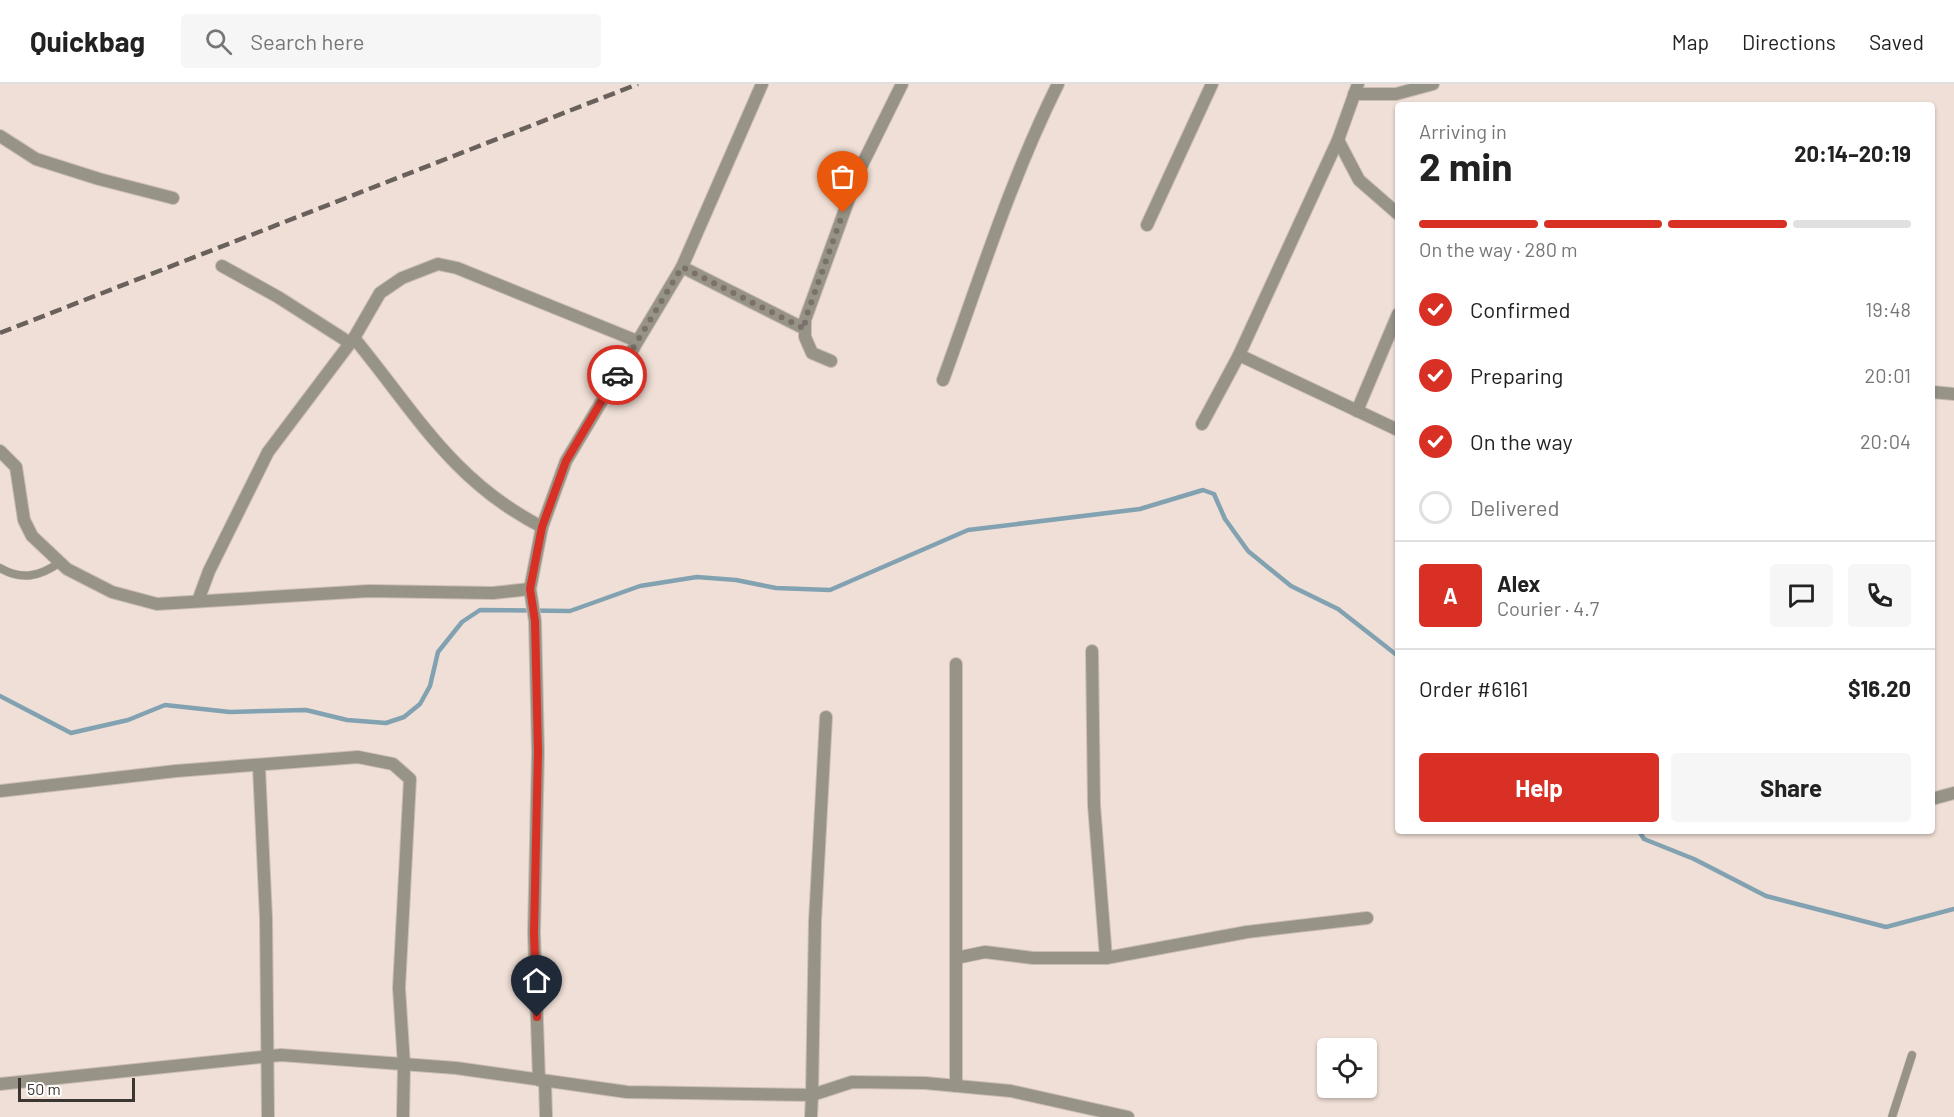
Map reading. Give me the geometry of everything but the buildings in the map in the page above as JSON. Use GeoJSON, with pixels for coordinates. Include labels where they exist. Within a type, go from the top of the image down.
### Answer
{"type":"FeatureCollection","features":[{"type":"Feature","properties":{"kind":"street"},"geometry":{"type":"LineString","coordinates":[[546,1117],[534,933],[538,752],[535,621],[531,595],[542,527],[566,461],[682,267],[762,84]]}},
{"type":"Feature","properties":{"kind":"street"},"geometry":{"type":"LineString","coordinates":[[831,361],[812,353],[805,338],[805,320],[858,171],[902,84]]}},
{"type":"Feature","properties":{"kind":"street"},"geometry":{"type":"LineString","coordinates":[[943,380],[997,229],[1043,115],[1058,84]]}},
{"type":"Feature","properties":{"kind":"street"},"geometry":{"type":"LineString","coordinates":[[1147,225],[1212,84]]}},
{"type":"Feature","properties":{"kind":"street"},"geometry":{"type":"LineString","coordinates":[[1202,424],[1239,355],[1338,140],[1356,89],[1396,94],[1433,84]]}},
{"type":"Feature","properties":{"kind":"street"},"geometry":{"type":"LineString","coordinates":[[0,136],[36,159],[99,179],[173,198]]}},
{"type":"Feature","properties":{"kind":"street"},"geometry":{"type":"LineString","coordinates":[[1338,140],[1346,160],[1359,180],[1395,211]]}},
{"type":"Feature","properties":{"kind":"street"},"geometry":{"type":"LineString","coordinates":[[198,601],[209,571],[268,452],[352,341],[380,293],[402,278],[438,264],[457,268],[637,341]]}},
{"type":"Feature","properties":{"kind":"street"},"geometry":{"type":"LineString","coordinates":[[222,266],[352,341],[409,412],[463,473],[519,515],[542,527]]}},
{"type":"Feature","properties":{"kind":"street"},"geometry":{"type":"LineString","coordinates":[[682,267],[805,329]]}},
{"type":"Feature","properties":{"kind":"street"},"geometry":{"type":"LineString","coordinates":[[1357,411],[1395,321]]}},
{"type":"Feature","properties":{"kind":"street"},"geometry":{"type":"LineString","coordinates":[[1239,355],[1395,429]]}},
{"type":"Feature","properties":{"kind":"street"},"geometry":{"type":"LineString","coordinates":[[1935,392],[1954,394]]}},
{"type":"Feature","properties":{"kind":"street"},"geometry":{"type":"LineString","coordinates":[[0,451],[16,467],[24,520],[32,536],[59,563],[112,592],[157,604],[369,591],[531,595]]}},
{"type":"Feature","properties":{"kind":"street"},"geometry":{"type":"LineString","coordinates":[[1092,651],[1094,805],[1106,958]]}},
{"type":"Feature","properties":{"kind":"street"},"geometry":{"type":"LineString","coordinates":[[956,664],[956,1086]]}},
{"type":"Feature","properties":{"kind":"street"},"geometry":{"type":"LineString","coordinates":[[811,1117],[814,921],[826,717]]}},
{"type":"Feature","properties":{"kind":"street"},"geometry":{"type":"LineString","coordinates":[[0,791],[176,771],[259,767],[358,758],[393,764],[410,779],[399,988],[404,1065],[404,1117]]}},
{"type":"Feature","properties":{"kind":"street"},"geometry":{"type":"LineString","coordinates":[[259,767],[269,1056],[268,1117]]}},
{"type":"Feature","properties":{"kind":"street"},"geometry":{"type":"LineString","coordinates":[[1935,799],[1954,793]]}},
{"type":"Feature","properties":{"kind":"street"},"geometry":{"type":"LineString","coordinates":[[956,958],[985,952],[1033,958],[1106,958],[1247,932],[1367,918]]}},
{"type":"Feature","properties":{"kind":"street"},"geometry":{"type":"LineString","coordinates":[[0,1084],[269,1056],[456,1068],[627,1092],[812,1095],[852,1082],[956,1086],[1011,1091],[1128,1117]]}},
{"type":"Feature","properties":{"kind":"street"},"geometry":{"type":"LineString","coordinates":[[1065,1103],[1067,1117]]}},
{"type":"Feature","properties":{"kind":"lane"},"geometry":{"type":"LineString","coordinates":[[0,568],[27,577],[44,573],[59,563]]}},
{"type":"Feature","properties":{"kind":"lane"},"geometry":{"type":"LineString","coordinates":[[1892,1117],[1912,1055]]}},
{"type":"Feature","properties":{"kind":"waterway"},"geometry":{"type":"LineString","coordinates":[[0,696],[71,733],[128,720],[165,705],[230,712],[306,710],[347,720],[386,723],[404,717],[420,704],[430,686],[438,652],[462,622],[480,610],[570,611],[640,586],[697,577],[736,580],[776,588],[830,590],[968,530],[1140,509],[1203,490],[1214,494],[1225,519],[1248,551],[1291,586],[1338,609],[1395,654]]}},
{"type":"Feature","properties":{"kind":"waterway"},"geometry":{"type":"LineString","coordinates":[[1641,834],[1644,839],[1694,859],[1766,896],[1886,927],[1954,909]]}},
{"type":"Feature","properties":{"kind":"railway"},"geometry":{"type":"LineString","coordinates":[[0,333],[638,84]]}},
{"type":"Feature","properties":{"kind":"way so far"},"geometry":{"type":"LineString","coordinates":[[617,375],[682,267],[805,329],[805,320],[843,213]]}},
{"type":"Feature","properties":{"kind":"route"},"geometry":{"type":"LineString","coordinates":[[537,1017],[534,933],[538,752],[535,621],[530,589],[542,527],[566,461],[617,375]]}}]}
